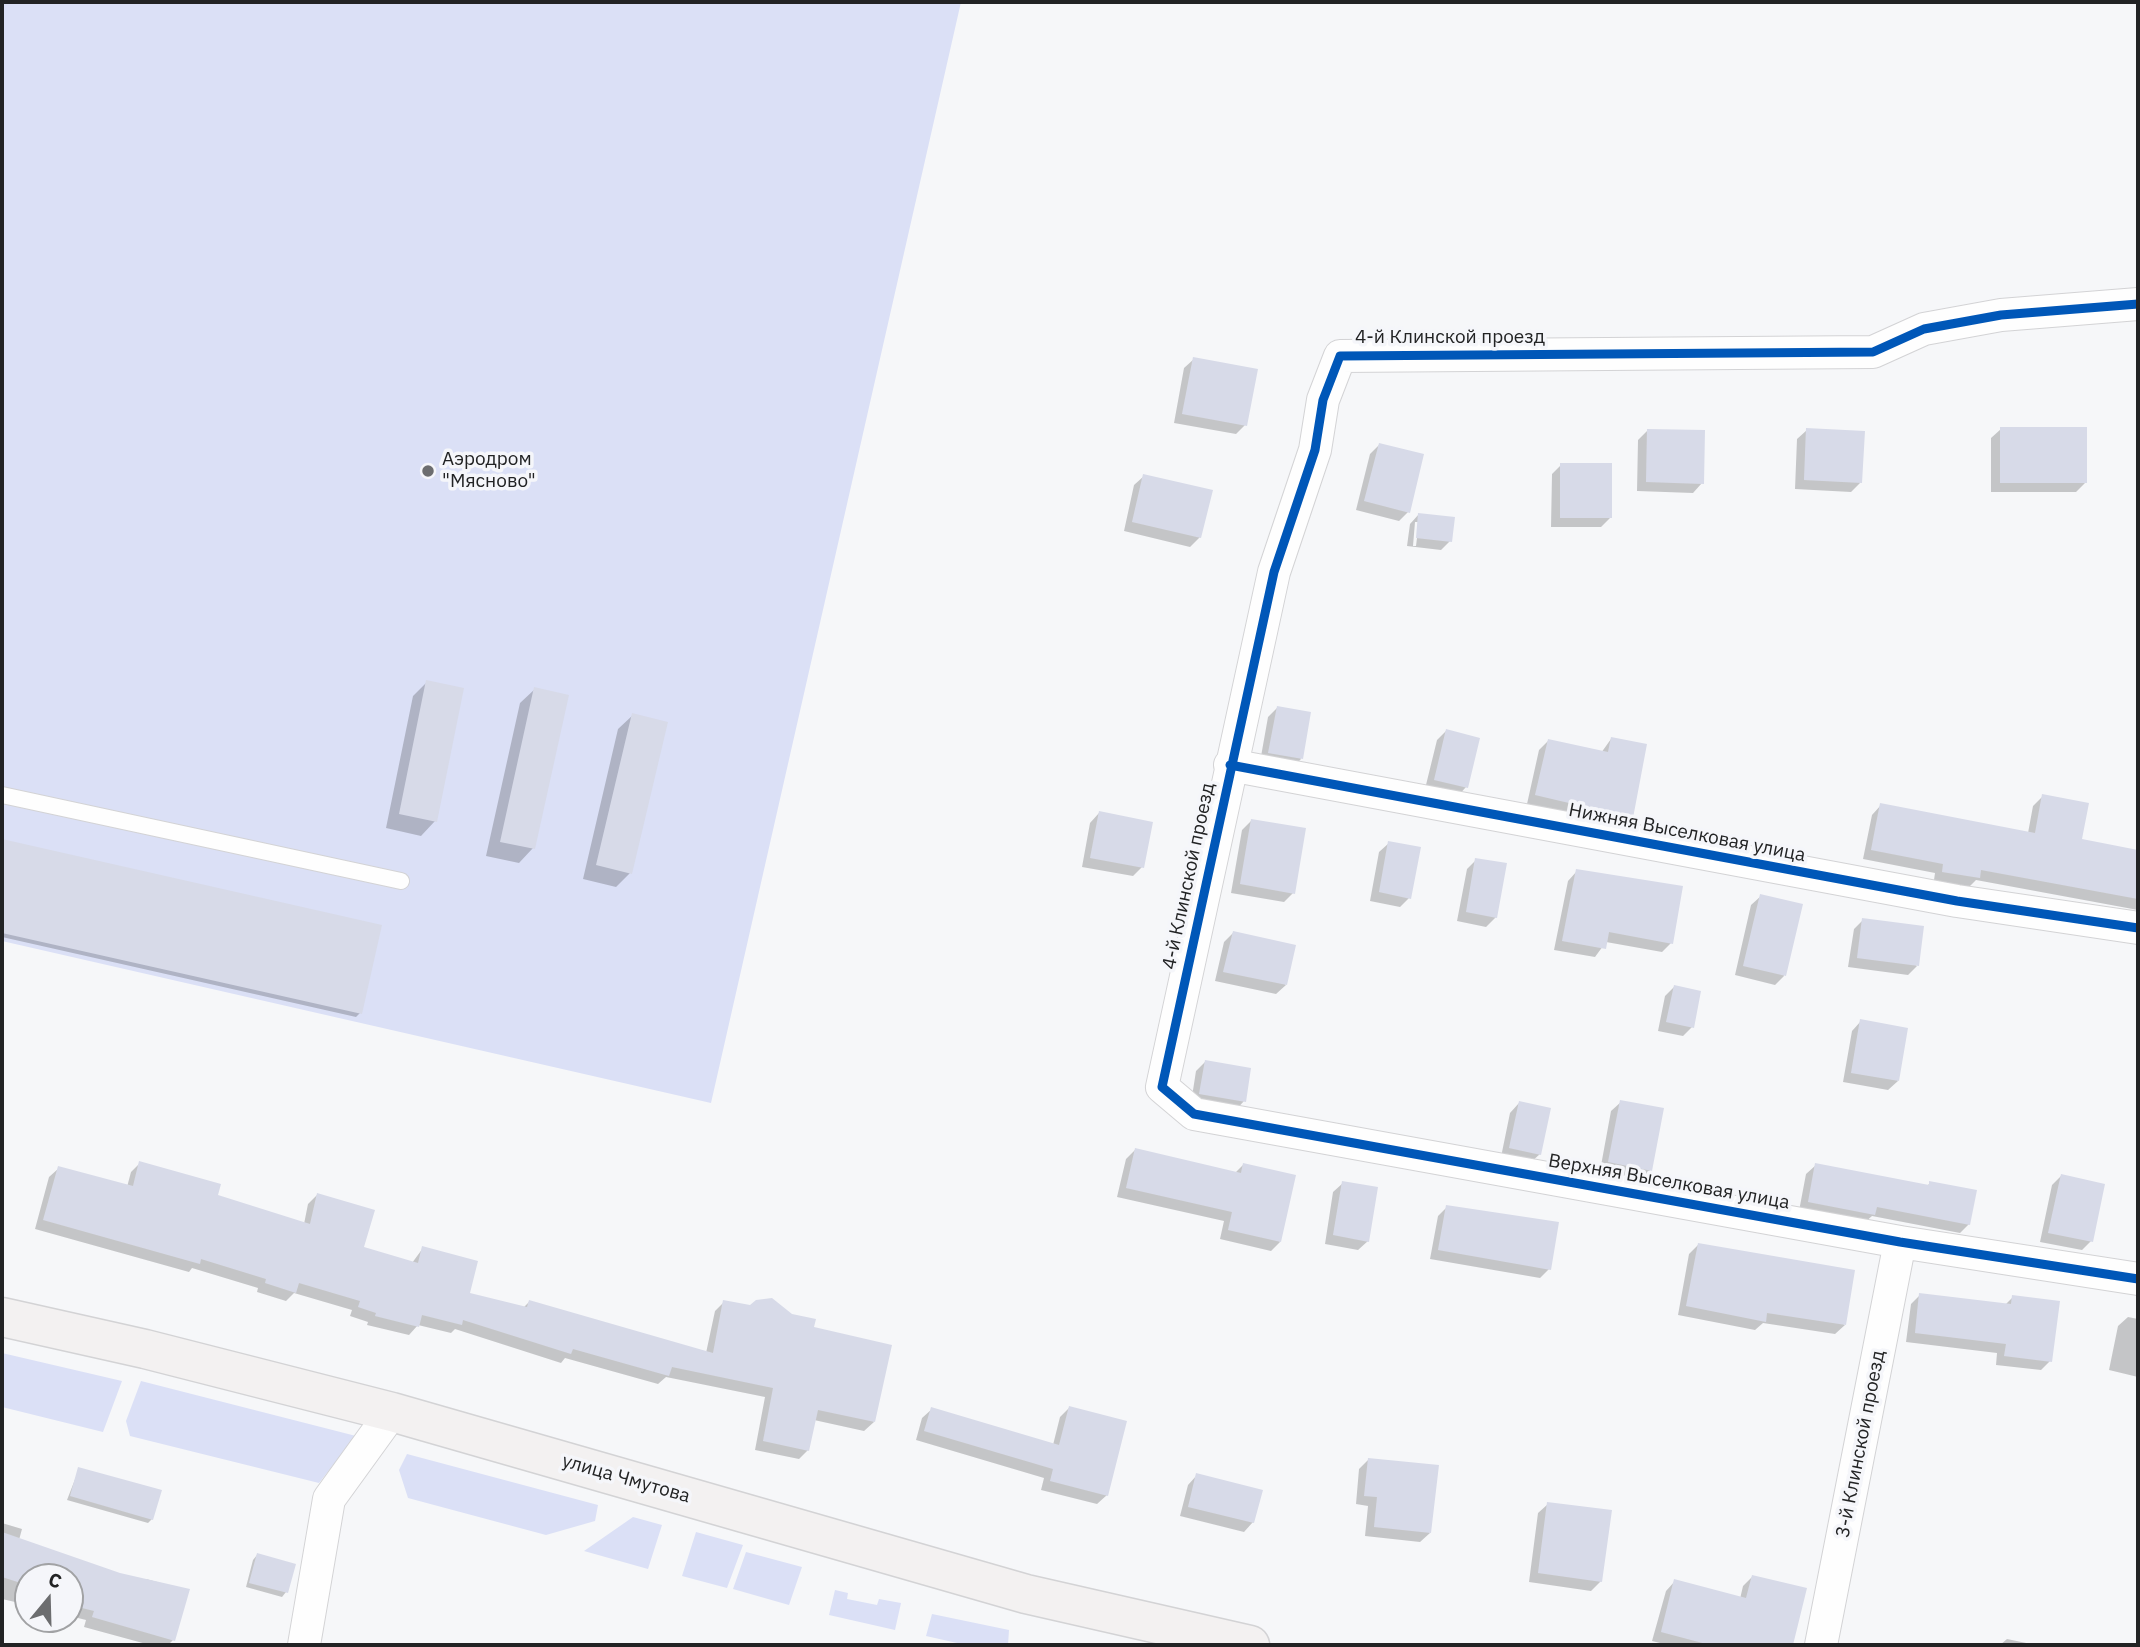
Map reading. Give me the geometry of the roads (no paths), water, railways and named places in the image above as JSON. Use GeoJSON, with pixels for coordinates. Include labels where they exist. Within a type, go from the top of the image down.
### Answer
{"type":"FeatureCollection","features":[{"type":"Feature","properties":{"kind":"main road","name":"улица Чмутова"},"geometry":{"type":"LineString","coordinates":[[2,1317],[145,1349],[392,1412],[1026,1594],[1250,1645]]}},
{"type":"Feature","properties":{"kind":"street","name":"4-й Клинской проезд"},"geometry":{"type":"LineString","coordinates":[[1194,1114],[1162,1087],[1274,572],[1315,450],[1323,400],[1340,356],[1872,352],[1924,328],[2001,315],[2138,304]]}},
{"type":"Feature","properties":{"kind":"street","name":"Нижняя Выселковая улица"},"geometry":{"type":"LineString","coordinates":[[1230,765],[1957,901],[2138,928]]}},
{"type":"Feature","properties":{"kind":"street","name":"Верхняя Выселковая улица"},"geometry":{"type":"LineString","coordinates":[[1194,1114],[1900,1242],[2138,1279]]}},
{"type":"Feature","properties":{"kind":"street","name":"3-й Клинской проезд"},"geometry":{"type":"LineString","coordinates":[[1821,1645],[1900,1242]]}},
{"type":"Feature","properties":{"kind":"street"},"geometry":{"type":"LineString","coordinates":[[304,1645],[329,1499],[392,1412]]}},
{"type":"Feature","properties":{"kind":"lane"},"geometry":{"type":"LineString","coordinates":[[2,795],[401,881]]}},
{"type":"Feature","properties":{"kind":"place","name":"Аэродром \"Мясново\""},"geometry":{"type":"Point","coordinates":[428,471]}}]}
